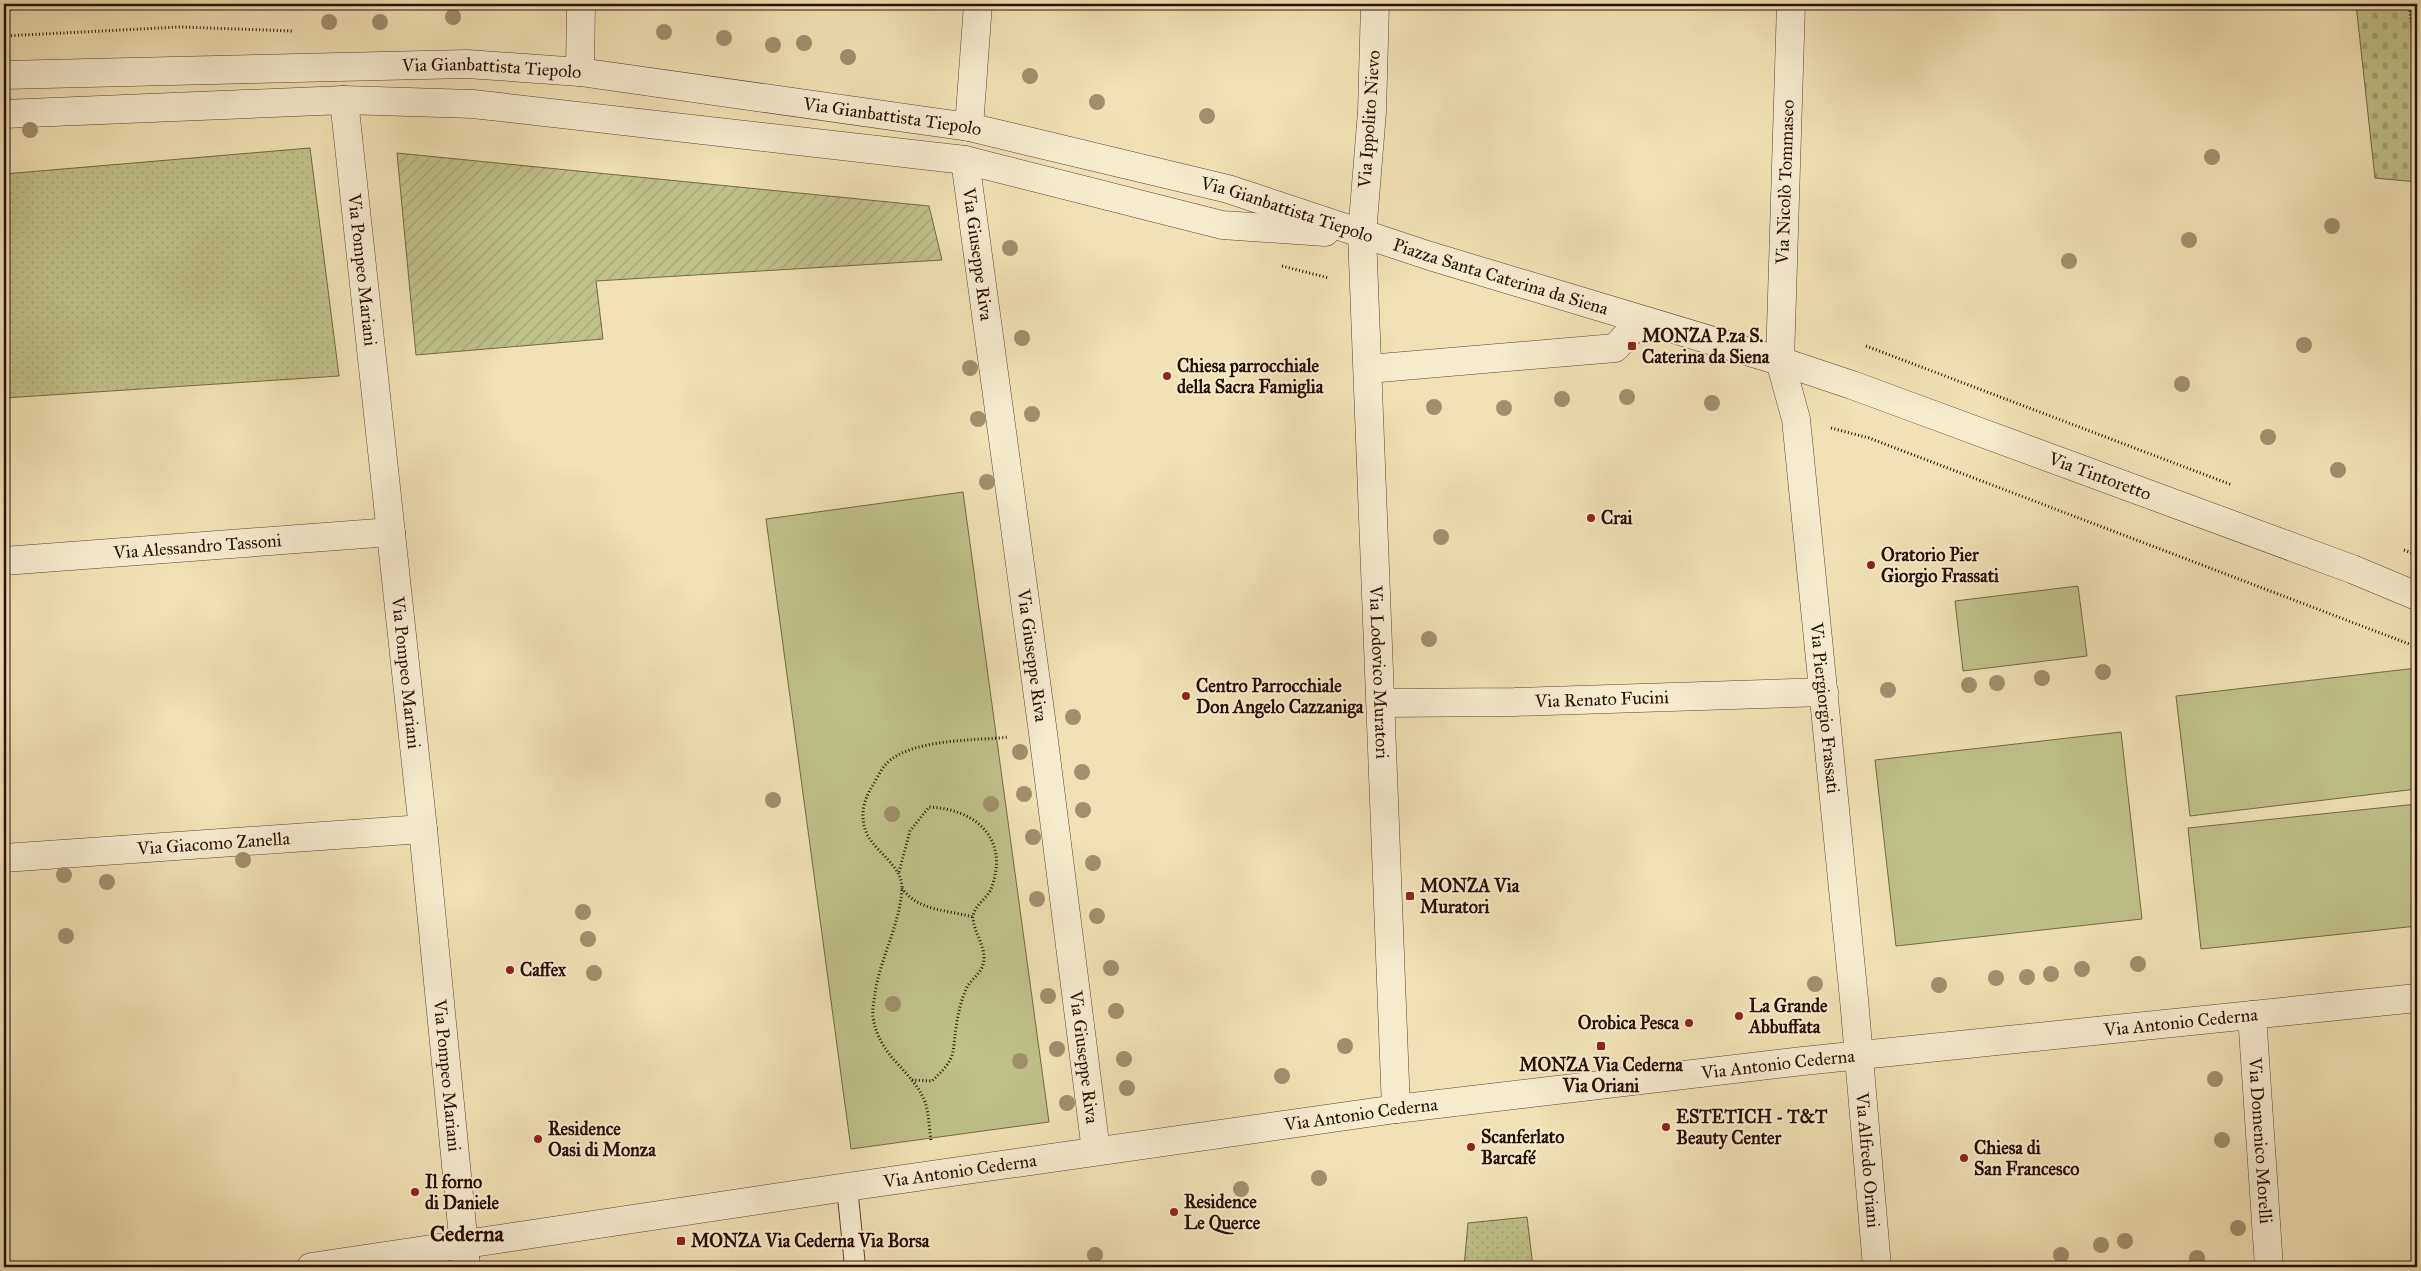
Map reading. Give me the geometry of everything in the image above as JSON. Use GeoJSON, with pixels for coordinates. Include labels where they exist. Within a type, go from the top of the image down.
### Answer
{"type":"FeatureCollection","features":[{"type":"Feature","properties":{"kind":"street"},"geometry":{"type":"LineString","coordinates":[[580,72],[581,4]]}},
{"type":"Feature","properties":{"kind":"street"},"geometry":{"type":"LineString","coordinates":[[969,126],[978,4]]}},
{"type":"Feature","properties":{"kind":"street","name":"Via Ippolito Nievo"},"geometry":{"type":"LineString","coordinates":[[1362,234],[1372,112],[1375,4]]}},
{"type":"Feature","properties":{"kind":"street","name":"Via Nicolò Tommaseo"},"geometry":{"type":"LineString","coordinates":[[1780,361],[1791,4]]}},
{"type":"Feature","properties":{"kind":"street","name":"Via Gianbattista Tiepolo"},"geometry":{"type":"LineString","coordinates":[[4,74],[466,64],[580,72],[969,126],[1228,189],[1362,234]]}},
{"type":"Feature","properties":{"kind":"street","name":"Via Gianbattista Tiepolo"},"geometry":{"type":"LineString","coordinates":[[4,114],[344,100],[473,104],[965,160],[1222,225],[1362,234]]}},
{"type":"Feature","properties":{"kind":"street","name":"Via Pompeo Mariani"},"geometry":{"type":"LineString","coordinates":[[344,100],[423,829],[465,1256]]}},
{"type":"Feature","properties":{"kind":"street","name":"Via Giuseppe Riva"},"geometry":{"type":"LineString","coordinates":[[965,160],[1043,733],[1096,1151]]}},
{"type":"Feature","properties":{"kind":"street","name":"Via Lodovico Muratori"},"geometry":{"type":"LineString","coordinates":[[1362,234],[1396,1109]]}},
{"type":"Feature","properties":{"kind":"street","name":"Piazza Santa Caterina da Siena"},"geometry":{"type":"LineString","coordinates":[[1362,234],[1640,321],[1780,361]]}},
{"type":"Feature","properties":{"kind":"street"},"geometry":{"type":"LineString","coordinates":[[1368,369],[1615,348],[1640,321]]}},
{"type":"Feature","properties":{"kind":"street","name":"Via Piergiorgio Frassati"},"geometry":{"type":"LineString","coordinates":[[1780,361],[1796,419],[1858,1055]]}},
{"type":"Feature","properties":{"kind":"street","name":"Via Tintoretto"},"geometry":{"type":"LineString","coordinates":[[1780,361],[1852,385],[2278,542],[2417,596]]}},
{"type":"Feature","properties":{"kind":"street","name":"Via Alessandro Tassoni"},"geometry":{"type":"LineString","coordinates":[[4,561],[391,532]]}},
{"type":"Feature","properties":{"kind":"street","name":"Via Renato Fucini"},"geometry":{"type":"LineString","coordinates":[[1381,703],[1514,702],[1824,692]]}},
{"type":"Feature","properties":{"kind":"street","name":"Via Giacomo Zanella"},"geometry":{"type":"LineString","coordinates":[[4,858],[423,829]]}},
{"type":"Feature","properties":{"kind":"street","name":"Via Antonio Cederna"},"geometry":{"type":"LineString","coordinates":[[311,1267],[465,1256],[847,1187],[1396,1109],[1858,1055],[2417,998]]}},
{"type":"Feature","properties":{"kind":"street","name":"Via Domenico Morelli"},"geometry":{"type":"LineString","coordinates":[[2252,1015],[2269,1267]]}},
{"type":"Feature","properties":{"kind":"street","name":"Via Alfredo Oriani"},"geometry":{"type":"LineString","coordinates":[[1858,1055],[1877,1267]]}},
{"type":"Feature","properties":{"kind":"lane"},"geometry":{"type":"LineString","coordinates":[[847,1187],[855,1266]]}},
{"type":"Feature","properties":{"kind":"path"},"geometry":{"type":"LineString","coordinates":[[2409,4],[2417,68]]}},
{"type":"Feature","properties":{"kind":"path"},"geometry":{"type":"LineString","coordinates":[[1277,265],[1364,286]]}},
{"type":"Feature","properties":{"kind":"path"},"geometry":{"type":"LineString","coordinates":[[1866,346],[2240,488]]}},
{"type":"Feature","properties":{"kind":"path"},"geometry":{"type":"LineString","coordinates":[[1796,419],[1869,438],[2417,647]]}},
{"type":"Feature","properties":{"kind":"path"},"geometry":{"type":"LineString","coordinates":[[2399,548],[2417,555]]}},
{"type":"Feature","properties":{"kind":"path"},"geometry":{"type":"LineString","coordinates":[[899,872],[872,843],[862,824],[864,801],[886,764],[906,751],[930,745],[1043,733]]}},
{"type":"Feature","properties":{"kind":"path"},"geometry":{"type":"LineString","coordinates":[[911,1080],[932,1081],[942,1072],[951,1057],[957,1014],[968,986],[981,972],[984,960],[973,917],[978,905],[991,891],[997,856],[991,836],[974,821],[956,810],[929,807],[918,818],[910,831],[899,872],[902,887],[909,898],[936,910],[973,917]]}},
{"type":"Feature","properties":{"kind":"path"},"geometry":{"type":"LineString","coordinates":[[902,887],[892,933],[878,973],[872,1015],[878,1035],[891,1059],[911,1080],[925,1102],[932,1146]]}},
{"type":"Feature","properties":{"kind":"green space"},"geometry":{"type":"Polygon","coordinates":[[[2356,4],[2417,4],[2417,182],[2375,178],[2356,4]]]}},
{"type":"Feature","properties":{"kind":"green space"},"geometry":{"type":"Polygon","coordinates":[[[310,148],[339,376],[4,398],[4,174],[310,148]]]}},
{"type":"Feature","properties":{"kind":"green space"},"geometry":{"type":"Polygon","coordinates":[[[397,153],[929,206],[942,260],[596,281],[603,339],[416,355],[397,153]]]}},
{"type":"Feature","properties":{"kind":"green space"},"geometry":{"type":"Polygon","coordinates":[[[963,492],[1049,1122],[851,1149],[766,519],[963,492]]]}},
{"type":"Feature","properties":{"kind":"green space"},"geometry":{"type":"Polygon","coordinates":[[[2078,586],[2087,656],[1963,671],[1955,601],[2078,586]]]}},
{"type":"Feature","properties":{"kind":"green space"},"geometry":{"type":"Polygon","coordinates":[[[2417,668],[2417,789],[2190,816],[2176,696],[2417,668]]]}},
{"type":"Feature","properties":{"kind":"green space"},"geometry":{"type":"Polygon","coordinates":[[[2121,732],[2142,919],[1896,946],[1875,760],[2121,732]]]}},
{"type":"Feature","properties":{"kind":"green space"},"geometry":{"type":"Polygon","coordinates":[[[2417,804],[2417,926],[2201,949],[2188,828],[2417,804]]]}},
{"type":"Feature","properties":{"kind":"green space"},"geometry":{"type":"Polygon","coordinates":[[[1527,1217],[1533,1267],[1464,1267],[1468,1223],[1527,1217]]]}},
{"type":"Feature","properties":{"kind":"place","name":"MONZA P.za S. Caterina da Siena"},"geometry":{"type":"Point","coordinates":[1632,346]}},
{"type":"Feature","properties":{"kind":"place","name":"Chiesa parrocchiale della Sacra Famiglia"},"geometry":{"type":"Point","coordinates":[1167,376]}},
{"type":"Feature","properties":{"kind":"place","name":"Crai"},"geometry":{"type":"Point","coordinates":[1591,518]}},
{"type":"Feature","properties":{"kind":"place","name":"Oratorio Pier Giorgio Frassati"},"geometry":{"type":"Point","coordinates":[1871,565]}},
{"type":"Feature","properties":{"kind":"place","name":"Centro Parrocchiale Don Angelo Cazzaniga"},"geometry":{"type":"Point","coordinates":[1186,696]}},
{"type":"Feature","properties":{"kind":"place","name":"MONZA Via Muratori"},"geometry":{"type":"Point","coordinates":[1410,896]}},
{"type":"Feature","properties":{"kind":"place","name":"Caffex"},"geometry":{"type":"Point","coordinates":[510,970]}},
{"type":"Feature","properties":{"kind":"place","name":"La Grande Abbuffata"},"geometry":{"type":"Point","coordinates":[1739,1016]}},
{"type":"Feature","properties":{"kind":"place","name":"Orobica Pesca"},"geometry":{"type":"Point","coordinates":[1689,1023]}},
{"type":"Feature","properties":{"kind":"place","name":"MONZA Via Cederna Via Oriani"},"geometry":{"type":"Point","coordinates":[1601,1046]}},
{"type":"Feature","properties":{"kind":"place","name":"ESTETICH - T&T Beauty Center"},"geometry":{"type":"Point","coordinates":[1666,1127]}},
{"type":"Feature","properties":{"kind":"place","name":"Residence Oasi di Monza"},"geometry":{"type":"Point","coordinates":[538,1139]}},
{"type":"Feature","properties":{"kind":"place","name":"Scanferlato Barcafé"},"geometry":{"type":"Point","coordinates":[1471,1147]}},
{"type":"Feature","properties":{"kind":"place","name":"Chiesa di San Francesco"},"geometry":{"type":"Point","coordinates":[1964,1158]}},
{"type":"Feature","properties":{"kind":"place","name":"Il forno di Daniele"},"geometry":{"type":"Point","coordinates":[415,1192]}},
{"type":"Feature","properties":{"kind":"place","name":"Residence Le Querce"},"geometry":{"type":"Point","coordinates":[1174,1212]}},
{"type":"Feature","properties":{"kind":"place","name":"MONZA Via Cederna Via Borsa"},"geometry":{"type":"Point","coordinates":[681,1241]}},
{"type":"Feature","properties":{"kind":"district","name":"Cederna"},"geometry":{"type":"Point","coordinates":[467,1233]}}]}
